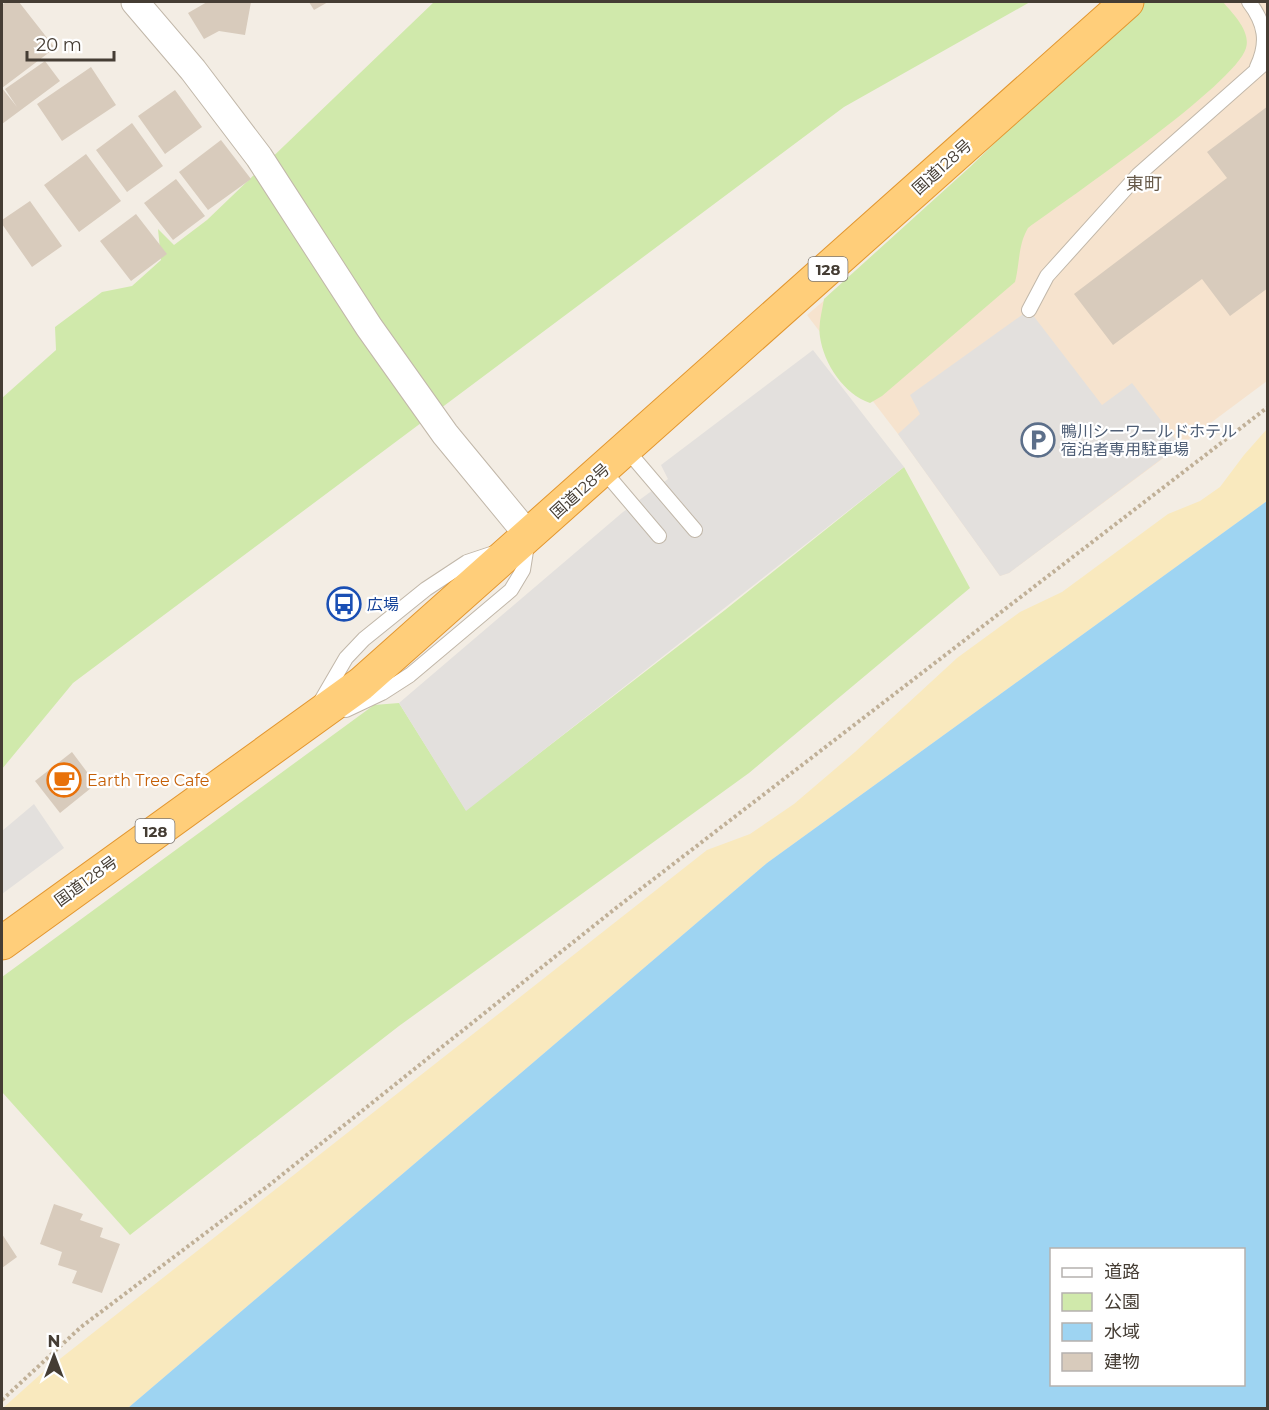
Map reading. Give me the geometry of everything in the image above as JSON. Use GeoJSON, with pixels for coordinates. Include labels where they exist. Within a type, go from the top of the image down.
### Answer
{"type":"FeatureCollection","features":[{"type":"Feature","properties":{"kind":"highway","name":"国道128号"},"geometry":{"type":"LineString","coordinates":[[2,943],[361,684],[529,537],[1127,2]]}},
{"type":"Feature","properties":{"kind":"street"},"geometry":{"type":"LineString","coordinates":[[135,2],[193,70],[259,157],[369,327],[445,434],[529,537]]}},
{"type":"Feature","properties":{"kind":"lane"},"geometry":{"type":"LineString","coordinates":[[1249,2],[1264,27],[1267,41],[1264,55],[1256,69]]}},
{"type":"Feature","properties":{"kind":"lane"},"geometry":{"type":"LineString","coordinates":[[1029,310],[1047,276],[1138,175],[1268,60]]}},
{"type":"Feature","properties":{"kind":"lane"},"geometry":{"type":"LineString","coordinates":[[615,460],[695,530]]}},
{"type":"Feature","properties":{"kind":"lane"},"geometry":{"type":"LineString","coordinates":[[615,460],[659,536]]}},
{"type":"Feature","properties":{"kind":"path"},"geometry":{"type":"LineString","coordinates":[[2,1400],[81,1327],[268,1186],[616,908],[1268,407]]}},
{"type":"Feature","properties":{"kind":"shaded area"},"geometry":{"type":"Polygon","coordinates":[[[1178,2],[1267,2],[1267,381],[1009,573],[1000,576],[898,434],[807,315],[1178,2]]]}},
{"type":"Feature","properties":{"kind":"shaded area","name":"鴨川シーワールドホテル 宿泊者専用駐車場"},"geometry":{"type":"Polygon","coordinates":[[[1029,310],[1102,405],[1132,383],[1180,445],[1009,573],[1000,576],[898,434],[920,414],[910,395],[1029,310]]]}},
{"type":"Feature","properties":{"kind":"shaded area"},"geometry":{"type":"Polygon","coordinates":[[[813,350],[904,467],[466,811],[399,703],[623,512],[668,479],[661,465],[813,350]]]}},
{"type":"Feature","properties":{"kind":"shaded area"},"geometry":{"type":"Polygon","coordinates":[[[34,804],[64,848],[2,894],[2,831],[34,804]]]}},
{"type":"Feature","properties":{"kind":"green space"},"geometry":{"type":"Polygon","coordinates":[[[434,2],[1030,2],[844,107],[73,683],[2,769],[2,398],[56,350],[55,327],[102,292],[132,286],[161,260],[158,229],[174,245],[207,220],[434,2]]]}},
{"type":"Feature","properties":{"kind":"green space"},"geometry":{"type":"Polygon","coordinates":[[[1140,2],[1223,2],[1244,29],[1246,48],[1235,65],[1183,113],[1028,228],[1021,247],[1015,282],[882,396],[870,403],[852,393],[837,377],[822,347],[820,318],[824,299],[970,167],[1140,2]]]}},
{"type":"Feature","properties":{"kind":"green space"},"geometry":{"type":"Polygon","coordinates":[[[904,467],[970,588],[749,773],[399,1026],[130,1235],[2,1092],[2,977],[374,705],[399,703],[466,810],[725,610],[904,467]]]}},
{"type":"Feature","properties":{"kind":"sand"},"geometry":{"type":"Polygon","coordinates":[[[1267,429],[1267,501],[767,863],[128,1408],[3,1408],[42,1373],[707,850],[750,834],[794,804],[855,752],[957,658],[1020,612],[1062,592],[1168,514],[1200,501],[1220,487],[1267,429]]]}},
{"type":"Feature","properties":{"kind":"water"},"geometry":{"type":"Polygon","coordinates":[[[1267,501],[1267,1408],[128,1408],[767,863],[1267,501]]]}},
{"type":"Feature","properties":{"kind":"building"},"geometry":{"type":"Polygon","coordinates":[[[6,2],[19,2],[55,48],[2,88],[2,5],[6,2]]]}},
{"type":"Feature","properties":{"kind":"building"},"geometry":{"type":"Polygon","coordinates":[[[207,2],[251,2],[245,35],[219,31],[204,39],[188,13],[207,2]]]}},
{"type":"Feature","properties":{"kind":"building"},"geometry":{"type":"Polygon","coordinates":[[[309,2],[328,2],[314,10],[309,2]]]}},
{"type":"Feature","properties":{"kind":"building"},"geometry":{"type":"Polygon","coordinates":[[[45,61],[60,81],[2,124],[2,88],[17,107],[5,89],[45,61]]]}},
{"type":"Feature","properties":{"kind":"building"},"geometry":{"type":"Polygon","coordinates":[[[91,67],[116,105],[62,141],[37,104],[91,67]]]}},
{"type":"Feature","properties":{"kind":"building"},"geometry":{"type":"Polygon","coordinates":[[[175,90],[202,127],[165,154],[138,116],[175,90]]]}},
{"type":"Feature","properties":{"kind":"building"},"geometry":{"type":"Polygon","coordinates":[[[1268,106],[1268,288],[1230,316],[1202,279],[1113,345],[1074,294],[1227,178],[1207,152],[1268,106]]]}},
{"type":"Feature","properties":{"kind":"building"},"geometry":{"type":"Polygon","coordinates":[[[132,123],[163,166],[127,192],[96,150],[132,123]]]}},
{"type":"Feature","properties":{"kind":"building"},"geometry":{"type":"Polygon","coordinates":[[[221,140],[251,179],[208,210],[179,172],[221,140]]]}},
{"type":"Feature","properties":{"kind":"building"},"geometry":{"type":"Polygon","coordinates":[[[86,154],[121,201],[79,232],[44,185],[86,154]]]}},
{"type":"Feature","properties":{"kind":"building"},"geometry":{"type":"Polygon","coordinates":[[[176,179],[205,216],[173,240],[144,203],[176,179]]]}},
{"type":"Feature","properties":{"kind":"building"},"geometry":{"type":"Polygon","coordinates":[[[30,201],[62,246],[32,267],[2,224],[2,220],[30,201]]]}},
{"type":"Feature","properties":{"kind":"building"},"geometry":{"type":"Polygon","coordinates":[[[136,214],[167,254],[131,281],[100,241],[136,214]]]}},
{"type":"Feature","properties":{"kind":"building"},"geometry":{"type":"Polygon","coordinates":[[[72,752],[96,784],[60,813],[35,781],[72,752]]]}},
{"type":"Feature","properties":{"kind":"building"},"geometry":{"type":"Polygon","coordinates":[[[54,1204],[83,1214],[80,1220],[103,1228],[100,1237],[120,1244],[102,1293],[72,1283],[77,1271],[58,1265],[62,1252],[40,1244],[54,1204]]]}},
{"type":"Feature","properties":{"kind":"building"},"geometry":{"type":"Polygon","coordinates":[[[2,1234],[17,1257],[2,1268],[2,1234]]]}},
{"type":"Feature","properties":{"kind":"place","name":"鴨川シーワールドホテル 宿泊者専用駐車場"},"geometry":{"type":"Point","coordinates":[1038,440]}},
{"type":"Feature","properties":{"kind":"place","name":"広場"},"geometry":{"type":"Point","coordinates":[344,604]}},
{"type":"Feature","properties":{"kind":"place","name":"Earth Tree Cafe"},"geometry":{"type":"Point","coordinates":[64,780]}},
{"type":"Feature","properties":{"kind":"district","name":"東町"},"geometry":{"type":"Point","coordinates":[1144,184]}}]}
